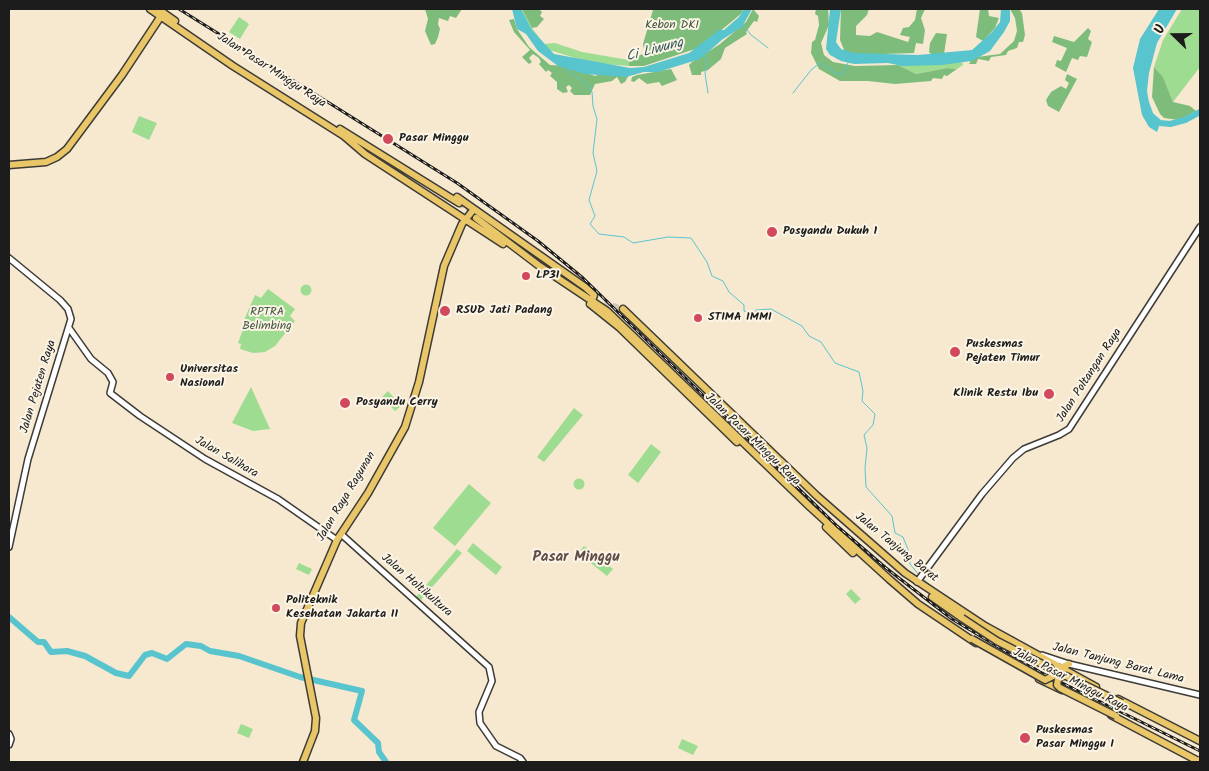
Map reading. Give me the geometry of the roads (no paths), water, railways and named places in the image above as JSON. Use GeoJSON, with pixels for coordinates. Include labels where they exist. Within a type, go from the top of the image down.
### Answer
{"type":"FeatureCollection","features":[{"type":"Feature","properties":{"kind":"main road","name":"Jalan Pasar Minggu Raya"},"geometry":{"type":"LineString","coordinates":[[150,9],[232,66],[344,136],[457,205],[474,208],[620,328],[809,509],[909,596],[966,637],[1011,664],[1200,762]]}},
{"type":"Feature","properties":{"kind":"main road","name":"Jalan Pasar Minggu Raya"},"geometry":{"type":"LineString","coordinates":[[158,9],[235,62],[457,205],[466,218],[479,227],[593,294],[596,300],[624,325],[809,509]]}},
{"type":"Feature","properties":{"kind":"main road"},"geometry":{"type":"LineString","coordinates":[[9,165],[39,164],[50,161],[61,154],[73,142],[122,75],[161,17]]}},
{"type":"Feature","properties":{"kind":"main road"},"geometry":{"type":"LineString","coordinates":[[457,205],[460,227]]}},
{"type":"Feature","properties":{"kind":"main road","name":"Jalan Raya Ragunan"},"geometry":{"type":"LineString","coordinates":[[306,673],[300,636],[301,623],[318,580],[341,534],[382,469],[407,419],[444,277],[460,227],[474,208]]}},
{"type":"Feature","properties":{"kind":"main road","name":"Jalan Pasar Minggu Raya"},"geometry":{"type":"LineString","coordinates":[[477,217],[542,263]]}},
{"type":"Feature","properties":{"kind":"main road","name":"Jalan Raya Ragunan"},"geometry":{"type":"LineString","coordinates":[[456,243],[468,226],[479,227]]}},
{"type":"Feature","properties":{"kind":"main road","name":"Jalan Pasar Minggu Raya"},"geometry":{"type":"LineString","coordinates":[[582,295],[596,300]]}},
{"type":"Feature","properties":{"kind":"main road","name":"Jalan Tanjung Barat"},"geometry":{"type":"LineString","coordinates":[[624,310],[817,496],[920,580],[985,626],[1060,668],[1200,741]]}},
{"type":"Feature","properties":{"kind":"main road","name":"Jalan Raya Ragunan"},"geometry":{"type":"LineString","coordinates":[[302,762],[314,724],[298,625],[311,587],[334,538],[364,492],[407,419]]}},
{"type":"Feature","properties":{"kind":"main road"},"geometry":{"type":"LineString","coordinates":[[909,596],[972,638],[1043,679],[1049,680],[1052,676],[1050,668],[1005,645],[941,604],[920,580]]}},
{"type":"Feature","properties":{"kind":"main road"},"geometry":{"type":"LineString","coordinates":[[1060,668],[1069,664]]}},
{"type":"Feature","properties":{"kind":"main road"},"geometry":{"type":"LineString","coordinates":[[1180,750],[1169,742],[1060,688],[1057,685],[1058,679],[1060,676],[1066,676],[1182,731]]}},
{"type":"Feature","properties":{"kind":"street","name":"Jalan Poltangan Raya"},"geometry":{"type":"LineString","coordinates":[[920,580],[982,494],[1013,458],[1024,449],[1069,429],[1200,227]]}},
{"type":"Feature","properties":{"kind":"street","name":"Jalan Pejaten Raya"},"geometry":{"type":"LineString","coordinates":[[9,258],[65,306],[70,316],[69,328],[52,376],[28,459],[9,547]]}},
{"type":"Feature","properties":{"kind":"street","name":"Jalan Salihara"},"geometry":{"type":"LineString","coordinates":[[69,328],[91,359],[108,373],[112,380],[110,393],[140,416],[205,459],[278,499],[334,538]]}},
{"type":"Feature","properties":{"kind":"street","name":"Jalan Holtikultura"},"geometry":{"type":"LineString","coordinates":[[341,534],[489,667],[492,675],[490,689],[479,712],[480,723],[496,746],[520,758],[522,762]]}},
{"type":"Feature","properties":{"kind":"street","name":"Jalan Tanjung Barat Lama"},"geometry":{"type":"LineString","coordinates":[[1032,652],[1069,664],[1200,695]]}},
{"type":"Feature","properties":{"kind":"street"},"geometry":{"type":"LineString","coordinates":[[9,734],[11,739],[9,745]]}},
{"type":"Feature","properties":{"kind":"water"},"geometry":{"type":"Polygon","coordinates":[[[512,9],[521,9],[532,30],[554,54],[630,68],[644,67],[689,53],[719,30],[724,30],[739,17],[744,9],[752,9],[742,27],[723,39],[700,59],[658,72],[644,72],[626,77],[585,74],[558,66],[538,51],[526,34],[517,29],[512,9]]]}},
{"type":"Feature","properties":{"kind":"water"},"geometry":{"type":"Polygon","coordinates":[[[830,9],[841,9],[836,42],[841,49],[854,53],[918,55],[972,50],[1000,22],[1001,9],[1009,9],[1010,21],[990,51],[971,61],[942,65],[854,64],[841,61],[830,55],[826,49],[830,9]]]}},
{"type":"Feature","properties":{"kind":"water"},"geometry":{"type":"Polygon","coordinates":[[[1159,9],[1177,9],[1157,43],[1149,73],[1147,91],[1149,102],[1153,113],[1161,121],[1157,132],[1149,127],[1142,115],[1133,68],[1140,39],[1159,9]]]}},
{"type":"Feature","properties":{"kind":"waterway"},"geometry":{"type":"LineString","coordinates":[[744,25],[750,34],[768,48]]}},
{"type":"Feature","properties":{"kind":"waterway"},"geometry":{"type":"LineString","coordinates":[[704,55],[707,63],[705,73],[708,93]]}},
{"type":"Feature","properties":{"kind":"waterway"},"geometry":{"type":"LineString","coordinates":[[793,93],[811,70],[820,63],[837,74],[843,74],[848,63]]}},
{"type":"Feature","properties":{"kind":"waterway"},"geometry":{"type":"LineString","coordinates":[[565,69],[589,86],[592,92],[593,106],[597,119],[593,153],[597,171],[589,200],[595,216],[590,224],[599,234],[624,237],[633,243],[668,237],[691,238],[707,262],[712,276],[723,281],[729,292],[744,305],[744,311],[754,315],[756,310],[771,309],[802,326],[809,336],[821,342],[835,363],[859,372],[863,391],[862,401],[875,414],[873,425],[864,435],[867,448],[866,487],[892,516],[895,533],[903,537],[909,552],[910,564],[919,575]]}},
{"type":"Feature","properties":{"kind":"waterway","name":"Ci Liwung"},"geometry":{"type":"LineString","coordinates":[[1155,119],[1160,123],[1170,124],[1185,120],[1200,112]]}},
{"type":"Feature","properties":{"kind":"waterway"},"geometry":{"type":"LineString","coordinates":[[922,578],[932,587]]}},
{"type":"Feature","properties":{"kind":"waterway"},"geometry":{"type":"LineString","coordinates":[[9,617],[38,642],[44,642],[51,652],[67,651],[85,656],[116,673],[129,676],[145,655],[152,653],[167,659],[186,644],[201,646],[210,651],[239,656],[300,677],[362,691],[354,720],[378,743],[379,752],[386,762]]}},
{"type":"Feature","properties":{"kind":"tunnel"},"geometry":{"type":"LineString","coordinates":[[459,203],[475,213]]}},
{"type":"Feature","properties":{"kind":"tunnel"},"geometry":{"type":"LineString","coordinates":[[604,303],[623,309]]}},
{"type":"Feature","properties":{"kind":"railway"},"geometry":{"type":"LineString","coordinates":[[179,9],[457,183],[538,241],[583,278],[837,526],[886,568],[952,619],[1040,672],[1200,751]]}},
{"type":"Feature","properties":{"kind":"place","name":"Pasar Minggu"},"geometry":{"type":"Point","coordinates":[388,139]}},
{"type":"Feature","properties":{"kind":"place","name":"Posyandu Dukuh 1"},"geometry":{"type":"Point","coordinates":[772,232]}},
{"type":"Feature","properties":{"kind":"place","name":"LP3I"},"geometry":{"type":"Point","coordinates":[526,276]}},
{"type":"Feature","properties":{"kind":"place","name":"RSUD Jati Padang"},"geometry":{"type":"Point","coordinates":[445,311]}},
{"type":"Feature","properties":{"kind":"place","name":"STIMA IMMI"},"geometry":{"type":"Point","coordinates":[698,318]}},
{"type":"Feature","properties":{"kind":"place","name":"Puskesmas Pejaten Timur"},"geometry":{"type":"Point","coordinates":[955,352]}},
{"type":"Feature","properties":{"kind":"place","name":"Universitas Nasional"},"geometry":{"type":"Point","coordinates":[170,377]}},
{"type":"Feature","properties":{"kind":"place","name":"Klinik Restu Ibu"},"geometry":{"type":"Point","coordinates":[1049,394]}},
{"type":"Feature","properties":{"kind":"place","name":"Posyandu Cerry"},"geometry":{"type":"Point","coordinates":[345,403]}},
{"type":"Feature","properties":{"kind":"place","name":"Politeknik Kesehatan Jakarta II"},"geometry":{"type":"Point","coordinates":[276,608]}},
{"type":"Feature","properties":{"kind":"place","name":"Puskesmas Pasar Minggu I"},"geometry":{"type":"Point","coordinates":[1025,738]}},
{"type":"Feature","properties":{"kind":"district","name":"Pasar Minggu"},"geometry":{"type":"Point","coordinates":[576,558]}},
{"type":"Feature","properties":{"kind":"park label","name":"Kebon DKI"},"geometry":{"type":"Point","coordinates":[672,26]}},
{"type":"Feature","properties":{"kind":"park label","name":"RPTRA Belimbing"},"geometry":{"type":"Point","coordinates":[267,320]}}]}
